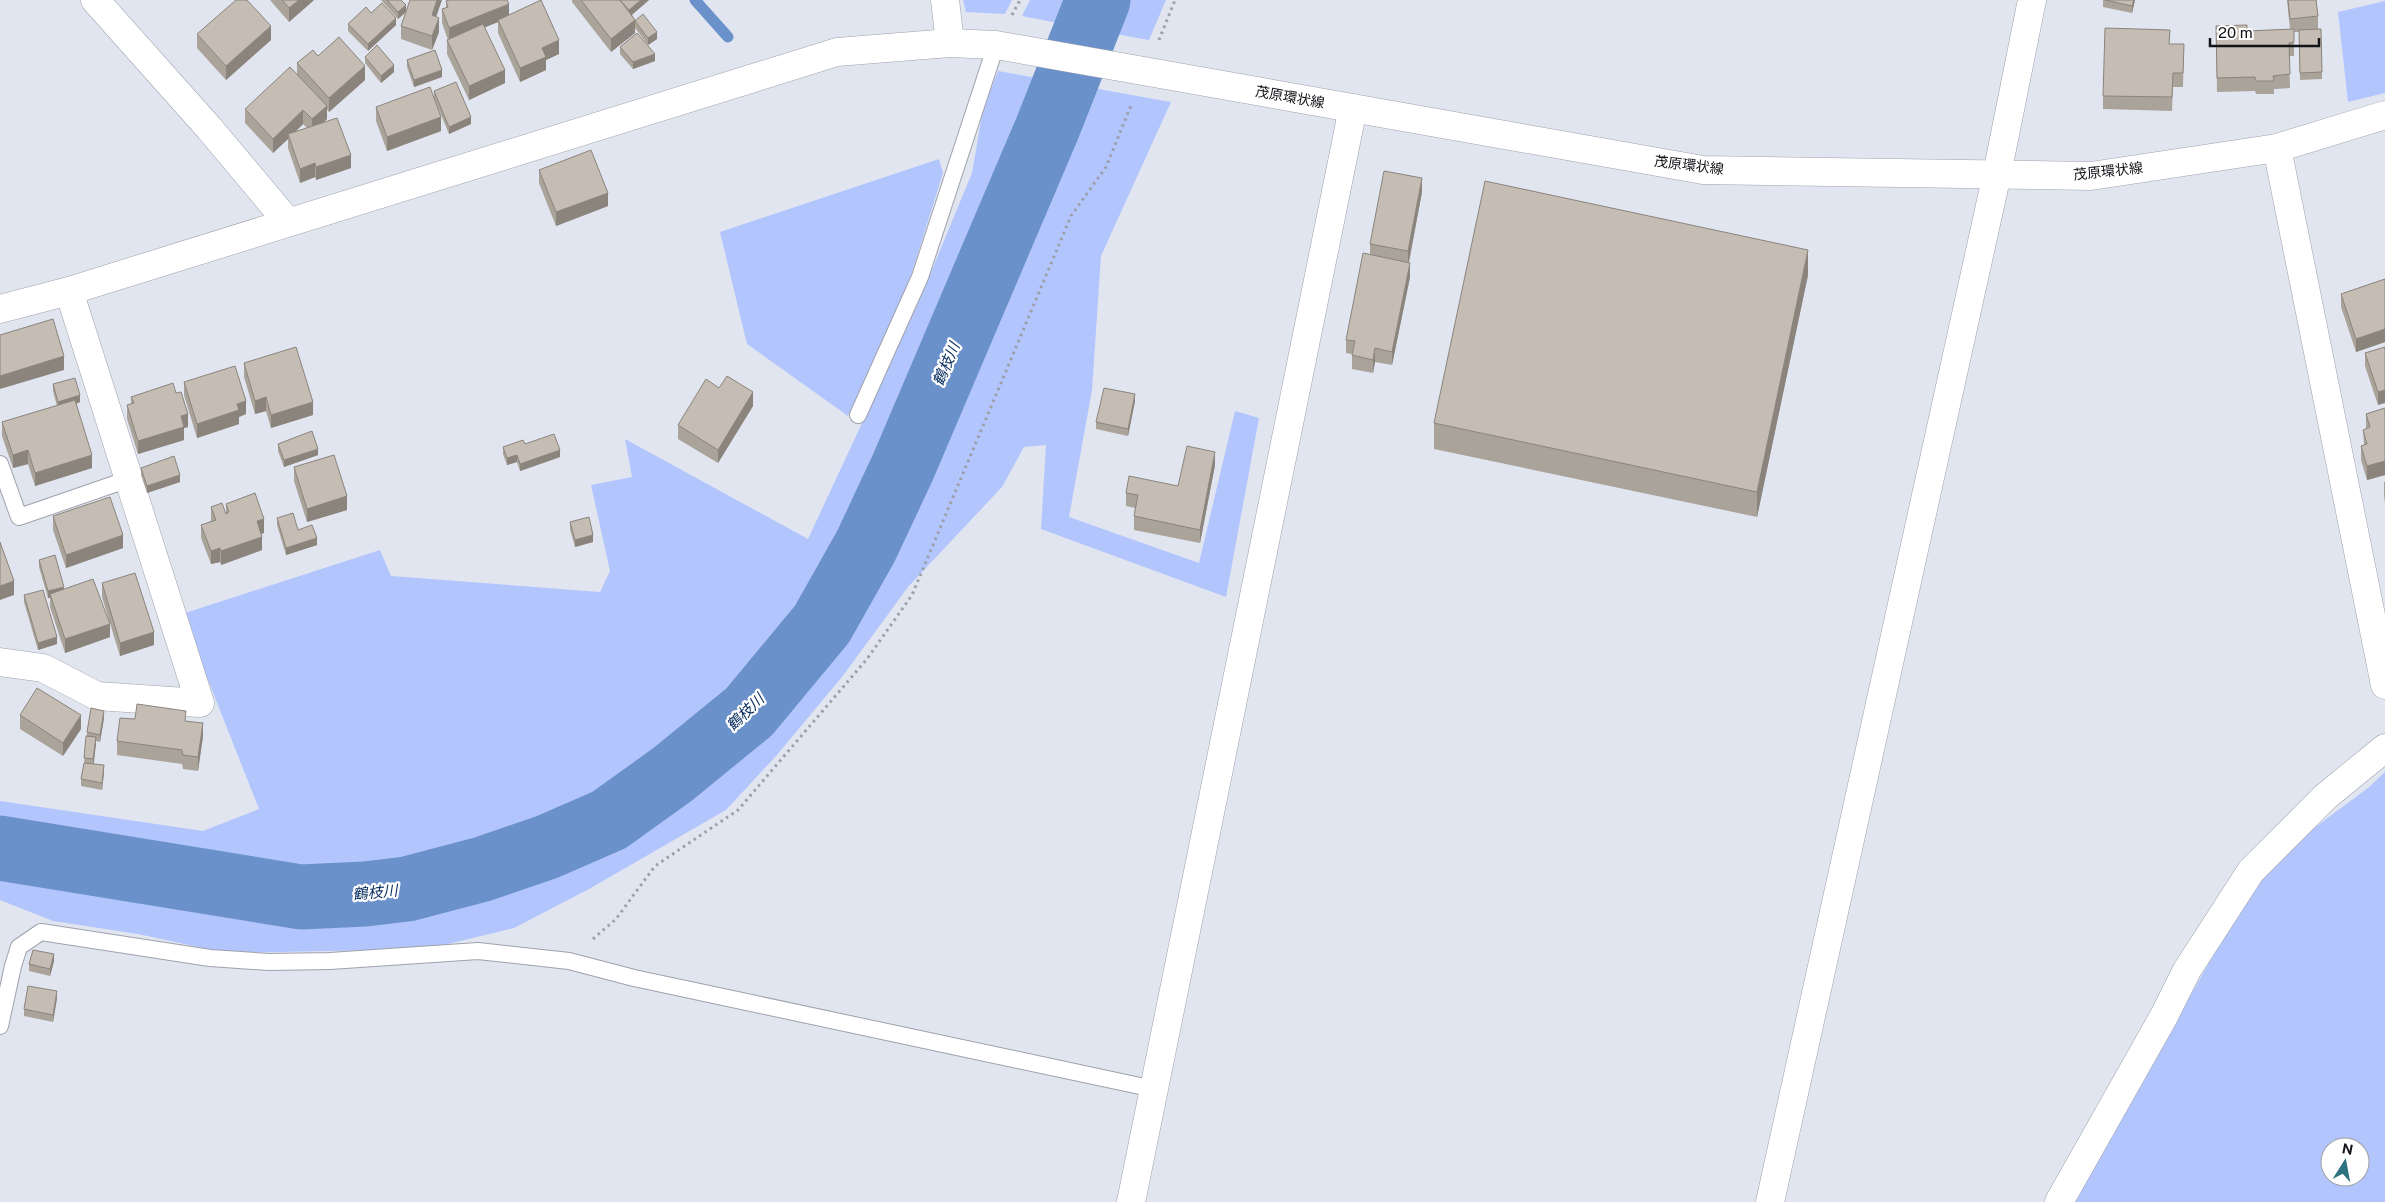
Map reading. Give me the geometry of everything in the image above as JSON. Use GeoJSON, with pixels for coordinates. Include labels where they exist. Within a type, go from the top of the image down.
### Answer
{"type":"FeatureCollection","features":[{"type":"Feature","properties":{"kind":"street"},"geometry":{"type":"LineString","coordinates":[[95,0],[209,128],[287,221]]}},
{"type":"Feature","properties":{"kind":"street"},"geometry":{"type":"LineString","coordinates":[[946,0],[950,43]]}},
{"type":"Feature","properties":{"kind":"street"},"geometry":{"type":"LineString","coordinates":[[1770,1202],[1997,174],[2032,0]]}},
{"type":"Feature","properties":{"kind":"street","name":"茂原環状線"},"geometry":{"type":"LineString","coordinates":[[0,309],[69,291],[287,221],[646,113],[837,52],[950,43],[996,45],[1703,170],[2091,176],[2277,148],[2385,115]]}},
{"type":"Feature","properties":{"kind":"street"},"geometry":{"type":"LineString","coordinates":[[1130,1202],[1353,108]]}},
{"type":"Feature","properties":{"kind":"street"},"geometry":{"type":"LineString","coordinates":[[2277,148],[2385,685]]}},
{"type":"Feature","properties":{"kind":"street"},"geometry":{"type":"LineString","coordinates":[[0,662],[43,668],[97,696],[200,703],[69,291]]}},
{"type":"Feature","properties":{"kind":"street"},"geometry":{"type":"LineString","coordinates":[[2059,1202],[2164,1016],[2187,970],[2251,871],[2324,797],[2385,748]]}},
{"type":"Feature","properties":{"kind":"lane"},"geometry":{"type":"LineString","coordinates":[[858,415],[920,277],[996,45]]}},
{"type":"Feature","properties":{"kind":"lane"},"geometry":{"type":"LineString","coordinates":[[0,464],[20,517],[129,478]]}},
{"type":"Feature","properties":{"kind":"lane"},"geometry":{"type":"LineString","coordinates":[[0,1026],[19,947],[41,932],[210,958],[269,962],[330,961],[478,951],[568,961],[643,980],[1154,1089]]}},
{"type":"Feature","properties":{"kind":"path"},"geometry":{"type":"LineString","coordinates":[[568,961],[616,919],[655,866],[738,810],[867,659],[912,595],[1071,216],[1106,167],[1175,0]]}},
{"type":"Feature","properties":{"kind":"shaded area"},"geometry":{"type":"Polygon","coordinates":[[[963,0],[1012,0],[1005,14],[966,12],[963,0]]]}},
{"type":"Feature","properties":{"kind":"shaded area"},"geometry":{"type":"Polygon","coordinates":[[[1030,0],[1085,0],[1073,26],[1022,16],[1030,0]]]}},
{"type":"Feature","properties":{"kind":"shaded area"},"geometry":{"type":"Polygon","coordinates":[[[1111,0],[1166,0],[1149,40],[1098,31],[1111,0]]]}},
{"type":"Feature","properties":{"kind":"shaded area"},"geometry":{"type":"Polygon","coordinates":[[[2385,1],[2385,93],[2348,102],[2338,12],[2385,1]]]}},
{"type":"Feature","properties":{"kind":"shaded area"},"geometry":{"type":"Polygon","coordinates":[[[998,71],[1171,102],[1101,256],[1092,390],[1069,517],[1199,563],[1235,411],[1259,418],[1226,597],[1041,529],[1046,445],[1024,447],[1002,487],[908,587],[842,677],[776,756],[726,810],[589,889],[514,928],[427,949],[226,953],[138,934],[53,921],[0,900],[0,801],[203,831],[259,809],[182,614],[380,550],[391,576],[600,592],[610,571],[591,485],[632,477],[625,439],[808,539],[919,301],[972,173],[983,109],[998,71]]]}},
{"type":"Feature","properties":{"kind":"shaded area"},"geometry":{"type":"Polygon","coordinates":[[[939,159],[943,173],[909,282],[848,416],[747,344],[720,232],[939,159]]]}},
{"type":"Feature","properties":{"kind":"shaded area"},"geometry":{"type":"Polygon","coordinates":[[[2385,772],[2385,1202],[2074,1202],[2255,881],[2302,837],[2368,788],[2385,772]]]}},
{"type":"Feature","properties":{"kind":"building"},"geometry":{"type":"Polygon","coordinates":[[[236,0],[247,0],[271,26],[226,66],[197,34],[236,0]]]}},
{"type":"Feature","properties":{"kind":"building"},"geometry":{"type":"Polygon","coordinates":[[[282,0],[299,0],[289,8],[282,0]]]}},
{"type":"Feature","properties":{"kind":"building"},"geometry":{"type":"Polygon","coordinates":[[[387,0],[401,0],[406,5],[398,12],[387,0]]]}},
{"type":"Feature","properties":{"kind":"building"},"geometry":{"type":"Polygon","coordinates":[[[410,0],[437,0],[432,15],[439,18],[432,36],[401,26],[410,0]]]}},
{"type":"Feature","properties":{"kind":"building"},"geometry":{"type":"Polygon","coordinates":[[[507,0],[509,4],[449,28],[442,9],[448,7],[446,1],[507,0]]]}},
{"type":"Feature","properties":{"kind":"building"},"geometry":{"type":"Polygon","coordinates":[[[541,0],[559,40],[542,48],[546,57],[520,68],[498,20],[541,0]]]}},
{"type":"Feature","properties":{"kind":"building"},"geometry":{"type":"Polygon","coordinates":[[[581,0],[620,0],[635,20],[611,39],[581,0]]]}},
{"type":"Feature","properties":{"kind":"building"},"geometry":{"type":"Polygon","coordinates":[[[620,0],[641,0],[629,10],[620,0]]]}},
{"type":"Feature","properties":{"kind":"building"},"geometry":{"type":"Polygon","coordinates":[[[2105,0],[2134,0],[2132,6],[2105,0]]]}},
{"type":"Feature","properties":{"kind":"building"},"geometry":{"type":"Polygon","coordinates":[[[2288,0],[2316,0],[2318,16],[2290,19],[2288,0]]]}},
{"type":"Feature","properties":{"kind":"building"},"geometry":{"type":"Polygon","coordinates":[[[382,3],[396,18],[368,44],[348,24],[366,7],[371,13],[382,3]]]}},
{"type":"Feature","properties":{"kind":"building"},"geometry":{"type":"Polygon","coordinates":[[[643,14],[657,32],[648,38],[635,21],[643,14]]]}},
{"type":"Feature","properties":{"kind":"building"},"geometry":{"type":"Polygon","coordinates":[[[483,24],[505,70],[469,86],[447,40],[483,24]]]}},
{"type":"Feature","properties":{"kind":"building"},"geometry":{"type":"Polygon","coordinates":[[[2247,25],[2247,31],[2294,29],[2294,42],[2289,43],[2290,74],[2273,76],[2274,81],[2256,81],[2255,77],[2217,78],[2216,26],[2247,25]]]}},
{"type":"Feature","properties":{"kind":"building"},"geometry":{"type":"Polygon","coordinates":[[[2105,28],[2170,30],[2169,44],[2184,44],[2183,73],[2173,73],[2172,97],[2103,96],[2105,28]]]}},
{"type":"Feature","properties":{"kind":"building"},"geometry":{"type":"Polygon","coordinates":[[[2321,29],[2322,72],[2300,73],[2299,30],[2321,29]]]}},
{"type":"Feature","properties":{"kind":"building"},"geometry":{"type":"Polygon","coordinates":[[[637,33],[655,54],[633,62],[620,47],[637,33]]]}},
{"type":"Feature","properties":{"kind":"building"},"geometry":{"type":"Polygon","coordinates":[[[339,37],[365,66],[329,98],[297,63],[313,50],[318,56],[339,37]]]}},
{"type":"Feature","properties":{"kind":"building"},"geometry":{"type":"Polygon","coordinates":[[[377,45],[394,65],[381,76],[365,57],[377,45]]]}},
{"type":"Feature","properties":{"kind":"building"},"geometry":{"type":"Polygon","coordinates":[[[435,50],[442,70],[414,80],[407,60],[435,50]]]}},
{"type":"Feature","properties":{"kind":"building"},"geometry":{"type":"Polygon","coordinates":[[[290,67],[327,106],[312,119],[303,110],[273,139],[245,109],[290,67]]]}},
{"type":"Feature","properties":{"kind":"building"},"geometry":{"type":"Polygon","coordinates":[[[456,82],[471,117],[449,127],[434,91],[456,82]]]}},
{"type":"Feature","properties":{"kind":"building"},"geometry":{"type":"Polygon","coordinates":[[[430,87],[441,117],[387,137],[376,107],[430,87]]]}},
{"type":"Feature","properties":{"kind":"building"},"geometry":{"type":"Polygon","coordinates":[[[337,118],[351,155],[316,167],[315,163],[300,169],[288,134],[337,118]]]}},
{"type":"Feature","properties":{"kind":"building"},"geometry":{"type":"Polygon","coordinates":[[[591,150],[608,193],[556,212],[539,170],[591,150]]]}},
{"type":"Feature","properties":{"kind":"building"},"geometry":{"type":"Polygon","coordinates":[[[1384,171],[1422,178],[1408,251],[1370,244],[1384,171]]]}},
{"type":"Feature","properties":{"kind":"building"},"geometry":{"type":"Polygon","coordinates":[[[1485,181],[1808,250],[1757,492],[1434,423],[1485,181]]]}},
{"type":"Feature","properties":{"kind":"building"},"geometry":{"type":"Polygon","coordinates":[[[1363,253],[1410,263],[1392,352],[1375,348],[1373,360],[1352,355],[1355,341],[1346,340],[1363,253]]]}},
{"type":"Feature","properties":{"kind":"building"},"geometry":{"type":"Polygon","coordinates":[[[2385,279],[2385,329],[2356,339],[2341,294],[2385,279]]]}},
{"type":"Feature","properties":{"kind":"building"},"geometry":{"type":"Polygon","coordinates":[[[53,319],[64,356],[0,376],[0,335],[53,319]]]}},
{"type":"Feature","properties":{"kind":"building"},"geometry":{"type":"Polygon","coordinates":[[[296,347],[313,402],[271,415],[266,397],[255,401],[244,363],[296,347]]]}},
{"type":"Feature","properties":{"kind":"building"},"geometry":{"type":"Polygon","coordinates":[[[2385,347],[2385,390],[2378,392],[2365,353],[2385,347]]]}},
{"type":"Feature","properties":{"kind":"building"},"geometry":{"type":"Polygon","coordinates":[[[235,366],[246,401],[237,404],[239,410],[197,424],[184,382],[235,366]]]}},
{"type":"Feature","properties":{"kind":"building"},"geometry":{"type":"Polygon","coordinates":[[[727,376],[753,392],[718,450],[678,425],[706,379],[719,388],[727,376]]]}},
{"type":"Feature","properties":{"kind":"building"},"geometry":{"type":"Polygon","coordinates":[[[75,378],[80,395],[58,402],[53,384],[75,378]]]}},
{"type":"Feature","properties":{"kind":"building"},"geometry":{"type":"Polygon","coordinates":[[[173,383],[176,393],[181,392],[188,414],[181,416],[184,427],[138,441],[127,405],[134,403],[131,397],[173,383]]]}},
{"type":"Feature","properties":{"kind":"building"},"geometry":{"type":"Polygon","coordinates":[[[1104,388],[1135,394],[1128,429],[1096,422],[1104,388]]]}},
{"type":"Feature","properties":{"kind":"building"},"geometry":{"type":"Polygon","coordinates":[[[75,400],[92,455],[35,473],[28,450],[13,455],[2,422],[75,400]]]}},
{"type":"Feature","properties":{"kind":"building"},"geometry":{"type":"Polygon","coordinates":[[[2385,408],[2385,461],[2367,466],[2361,446],[2367,444],[2363,430],[2370,427],[2366,414],[2385,408]]]}},
{"type":"Feature","properties":{"kind":"building"},"geometry":{"type":"Polygon","coordinates":[[[312,431],[318,449],[284,460],[278,444],[312,431]]]}},
{"type":"Feature","properties":{"kind":"building"},"geometry":{"type":"Polygon","coordinates":[[[554,434],[560,450],[520,464],[517,455],[507,458],[503,447],[523,440],[525,444],[554,434]]]}},
{"type":"Feature","properties":{"kind":"building"},"geometry":{"type":"Polygon","coordinates":[[[1187,446],[1215,452],[1200,530],[1134,516],[1138,495],[1126,493],[1129,476],[1178,486],[1187,446]]]}},
{"type":"Feature","properties":{"kind":"building"},"geometry":{"type":"Polygon","coordinates":[[[334,455],[347,496],[307,509],[294,467],[334,455]]]}},
{"type":"Feature","properties":{"kind":"building"},"geometry":{"type":"Polygon","coordinates":[[[174,456],[180,475],[147,486],[141,468],[174,456]]]}},
{"type":"Feature","properties":{"kind":"building"},"geometry":{"type":"Polygon","coordinates":[[[255,493],[264,519],[257,521],[262,537],[221,551],[220,548],[211,551],[201,525],[216,520],[211,507],[222,503],[226,514],[229,512],[226,504],[255,493]]]}},
{"type":"Feature","properties":{"kind":"building"},"geometry":{"type":"Polygon","coordinates":[[[110,497],[123,535],[66,555],[53,516],[110,497]]]}},
{"type":"Feature","properties":{"kind":"building"},"geometry":{"type":"Polygon","coordinates":[[[293,513],[298,530],[312,525],[317,538],[286,548],[277,518],[293,513]]]}},
{"type":"Feature","properties":{"kind":"building"},"geometry":{"type":"Polygon","coordinates":[[[589,517],[593,535],[575,540],[570,522],[589,517]]]}},
{"type":"Feature","properties":{"kind":"building"},"geometry":{"type":"Polygon","coordinates":[[[0,542],[14,581],[0,586],[0,542]]]}},
{"type":"Feature","properties":{"kind":"building"},"geometry":{"type":"Polygon","coordinates":[[[55,555],[64,587],[48,591],[39,560],[55,555]]]}},
{"type":"Feature","properties":{"kind":"building"},"geometry":{"type":"Polygon","coordinates":[[[135,573],[154,632],[120,643],[102,583],[135,573]]]}},
{"type":"Feature","properties":{"kind":"building"},"geometry":{"type":"Polygon","coordinates":[[[93,579],[110,624],[65,639],[50,594],[93,579]]]}},
{"type":"Feature","properties":{"kind":"building"},"geometry":{"type":"Polygon","coordinates":[[[43,590],[57,637],[38,643],[24,595],[43,590]]]}},
{"type":"Feature","properties":{"kind":"building"},"geometry":{"type":"Polygon","coordinates":[[[37,688],[81,715],[63,743],[20,715],[37,688]]]}},
{"type":"Feature","properties":{"kind":"building"},"geometry":{"type":"Polygon","coordinates":[[[137,704],[186,711],[185,721],[203,723],[198,757],[183,755],[182,750],[117,741],[120,718],[135,719],[137,704]]]}},
{"type":"Feature","properties":{"kind":"building"},"geometry":{"type":"Polygon","coordinates":[[[91,708],[104,711],[100,735],[87,732],[91,708]]]}},
{"type":"Feature","properties":{"kind":"building"},"geometry":{"type":"Polygon","coordinates":[[[86,736],[96,737],[93,759],[84,758],[86,736]]]}},
{"type":"Feature","properties":{"kind":"building"},"geometry":{"type":"Polygon","coordinates":[[[84,763],[104,765],[102,783],[81,779],[84,763]]]}},
{"type":"Feature","properties":{"kind":"building"},"geometry":{"type":"Polygon","coordinates":[[[33,950],[54,954],[50,969],[29,964],[33,950]]]}},
{"type":"Feature","properties":{"kind":"building"},"geometry":{"type":"Polygon","coordinates":[[[28,986],[57,991],[53,1015],[24,1009],[28,986]]]}},
{"type":"Feature","properties":{"kind":"waterway"},"geometry":{"type":"LineString","coordinates":[[695,0],[728,37]]}},
{"type":"Feature","properties":{"kind":"waterway","name":"鶴枝川"},"geometry":{"type":"LineString","coordinates":[[0,848],[301,897],[365,894],[407,889],[483,869],[547,847],[609,820],[673,774],[749,712],[822,624],[866,546],[903,467],[1047,129],[1098,0]]}}]}
